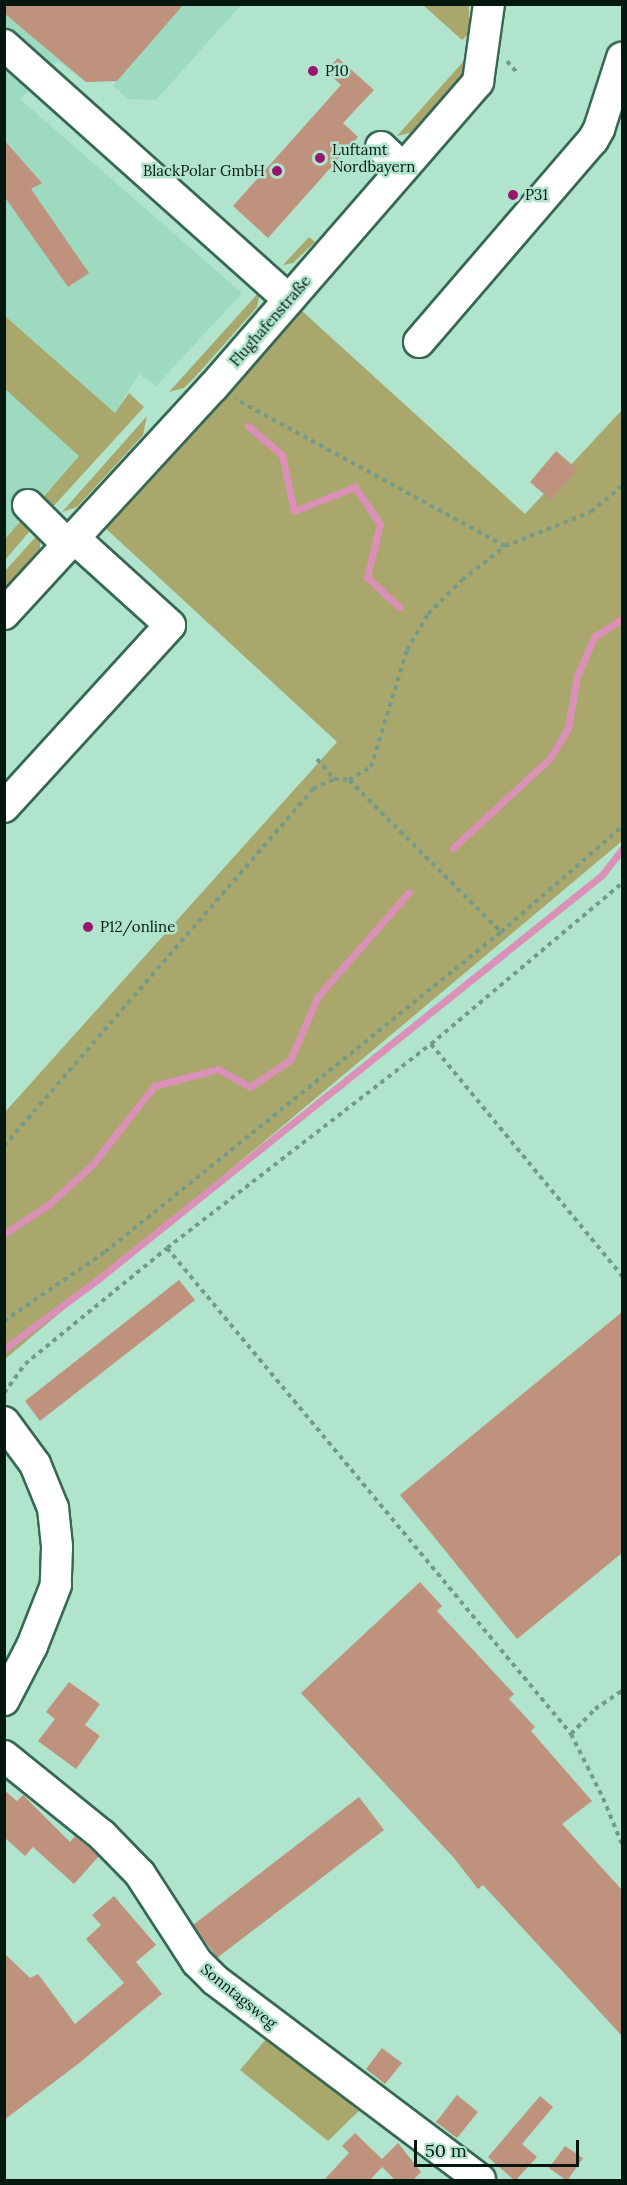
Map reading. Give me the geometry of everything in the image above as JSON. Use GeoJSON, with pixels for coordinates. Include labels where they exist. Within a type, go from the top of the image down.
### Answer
{"type":"FeatureCollection","features":[{"type":"Feature","properties":{"kind":"street","name":"Flughafenstraße"},"geometry":{"type":"LineString","coordinates":[[4,615],[213,387],[478,82],[489,4]]}},
{"type":"Feature","properties":{"kind":"street"},"geometry":{"type":"LineString","coordinates":[[4,45],[289,300]]}},
{"type":"Feature","properties":{"kind":"street"},"geometry":{"type":"LineString","coordinates":[[419,342],[593,140],[599,129],[622,58]]}},
{"type":"Feature","properties":{"kind":"street"},"geometry":{"type":"LineString","coordinates":[[381,147],[403,168]]}},
{"type":"Feature","properties":{"kind":"street"},"geometry":{"type":"LineString","coordinates":[[4,807],[170,625],[28,505]]}},
{"type":"Feature","properties":{"kind":"street"},"geometry":{"type":"LineString","coordinates":[[4,1422],[35,1464],[53,1508],[57,1547],[57,1585],[32,1646],[4,1700]]}},
{"type":"Feature","properties":{"kind":"street","name":"Sonntagsweg"},"geometry":{"type":"LineString","coordinates":[[4,1756],[102,1835],[140,1874],[197,1962],[215,1980],[480,2181]]}},
{"type":"Feature","properties":{"kind":"path"},"geometry":{"type":"LineString","coordinates":[[213,387],[505,546]]}},
{"type":"Feature","properties":{"kind":"path"},"geometry":{"type":"LineString","coordinates":[[4,1146],[313,789],[334,779],[349,780],[371,766],[407,650],[428,614],[462,580],[505,546],[591,512],[622,486]]}},
{"type":"Feature","properties":{"kind":"path"},"geometry":{"type":"LineString","coordinates":[[317,759],[334,779]]}},
{"type":"Feature","properties":{"kind":"path"},"geometry":{"type":"LineString","coordinates":[[349,780],[501,932]]}},
{"type":"Feature","properties":{"kind":"path"},"geometry":{"type":"LineString","coordinates":[[4,1321],[105,1252],[501,932],[622,827]]}},
{"type":"Feature","properties":{"kind":"path"},"geometry":{"type":"LineString","coordinates":[[4,1393],[25,1364],[167,1248],[431,1044],[622,882]]}},
{"type":"Feature","properties":{"kind":"path"},"geometry":{"type":"LineString","coordinates":[[431,1044],[622,1276]]}},
{"type":"Feature","properties":{"kind":"path"},"geometry":{"type":"LineString","coordinates":[[167,1248],[571,1734],[603,1798],[622,1844]]}},
{"type":"Feature","properties":{"kind":"path"},"geometry":{"type":"LineString","coordinates":[[571,1734],[595,1709],[622,1691]]}},
{"type":"Feature","properties":{"kind":"shaded area"},"geometry":{"type":"Polygon","coordinates":[[[5,5],[241,5],[156,100],[128,99],[113,86],[116,81],[86,82],[58,61],[20,99],[242,293],[156,386],[139,374],[115,413],[5,316],[5,5]]]}},
{"type":"Feature","properties":{"kind":"shaded area"},"geometry":{"type":"Polygon","coordinates":[[[423,5],[469,5],[469,34],[462,40],[423,5]]]}},
{"type":"Feature","properties":{"kind":"shaded area"},"geometry":{"type":"Polygon","coordinates":[[[470,54],[464,75],[410,133],[397,136],[470,54]]]}},
{"type":"Feature","properties":{"kind":"shaded area"},"geometry":{"type":"Polygon","coordinates":[[[309,237],[315,242],[293,263],[283,265],[309,237]]]}},
{"type":"Feature","properties":{"kind":"shaded area"},"geometry":{"type":"Polygon","coordinates":[[[260,291],[257,307],[196,376],[184,388],[169,392],[260,291]]]}},
{"type":"Feature","properties":{"kind":"shaded area"},"geometry":{"type":"Polygon","coordinates":[[[302,311],[525,514],[622,410],[622,841],[5,1359],[5,1112],[337,742],[102,525],[302,311]]]}},
{"type":"Feature","properties":{"kind":"shaded area"},"geometry":{"type":"Polygon","coordinates":[[[5,316],[115,413],[129,393],[144,407],[51,509],[39,502],[79,456],[5,389],[5,316]]]}},
{"type":"Feature","properties":{"kind":"shaded area"},"geometry":{"type":"Polygon","coordinates":[[[5,389],[79,456],[5,539],[5,389]]]}},
{"type":"Feature","properties":{"kind":"shaded area"},"geometry":{"type":"Polygon","coordinates":[[[147,416],[143,435],[77,507],[62,512],[147,416]]]}},
{"type":"Feature","properties":{"kind":"shaded area"},"geometry":{"type":"Polygon","coordinates":[[[25,516],[35,525],[5,560],[5,539],[25,516]]]}},
{"type":"Feature","properties":{"kind":"shaded area"},"geometry":{"type":"Polygon","coordinates":[[[40,532],[40,551],[5,591],[5,571],[40,532]]]}},
{"type":"Feature","properties":{"kind":"shaded area"},"geometry":{"type":"Polygon","coordinates":[[[271,2033],[365,2105],[328,2141],[240,2070],[271,2033]]]}},
{"type":"Feature","properties":{"kind":"building"},"geometry":{"type":"Polygon","coordinates":[[[4,4],[184,4],[117,81],[86,82],[4,13],[4,4]]]}},
{"type":"Feature","properties":{"kind":"building"},"geometry":{"type":"Polygon","coordinates":[[[338,58],[374,90],[343,123],[358,137],[268,238],[233,206],[341,85],[326,71],[338,58]]]}},
{"type":"Feature","properties":{"kind":"building"},"geometry":{"type":"Polygon","coordinates":[[[4,140],[42,183],[31,189],[89,273],[68,287],[4,196],[4,140]]]}},
{"type":"Feature","properties":{"kind":"building"},"geometry":{"type":"Polygon","coordinates":[[[556,451],[577,469],[551,500],[530,482],[556,451]]]}},
{"type":"Feature","properties":{"kind":"building"},"geometry":{"type":"Polygon","coordinates":[[[179,1280],[195,1300],[40,1421],[25,1401],[179,1280]]]}},
{"type":"Feature","properties":{"kind":"building"},"geometry":{"type":"Polygon","coordinates":[[[622,1312],[622,1553],[517,1639],[400,1495],[622,1312]]]}},
{"type":"Feature","properties":{"kind":"building"},"geometry":{"type":"Polygon","coordinates":[[[420,1582],[442,1606],[437,1611],[514,1694],[509,1699],[535,1727],[531,1731],[592,1801],[562,1824],[622,1890],[622,2036],[483,1885],[478,1889],[454,1858],[301,1693],[420,1582]]]}},
{"type":"Feature","properties":{"kind":"building"},"geometry":{"type":"Polygon","coordinates":[[[69,1682],[100,1704],[85,1725],[100,1736],[76,1769],[38,1741],[55,1719],[46,1712],[69,1682]]]}},
{"type":"Feature","properties":{"kind":"building"},"geometry":{"type":"Polygon","coordinates":[[[4,1790],[17,1801],[23,1795],[70,1842],[75,1836],[99,1856],[74,1884],[33,1847],[25,1856],[4,1837],[4,1790]]]}},
{"type":"Feature","properties":{"kind":"building"},"geometry":{"type":"Polygon","coordinates":[[[359,1797],[384,1830],[217,1958],[193,1925],[359,1797]]]}},
{"type":"Feature","properties":{"kind":"building"},"geometry":{"type":"Polygon","coordinates":[[[114,1896],[156,1945],[136,1962],[162,1994],[78,2064],[4,2120],[4,1953],[30,1978],[38,1974],[75,2024],[124,1983],[86,1939],[101,1925],[92,1915],[114,1896]]]}},
{"type":"Feature","properties":{"kind":"building"},"geometry":{"type":"Polygon","coordinates":[[[382,2048],[402,2063],[385,2084],[366,2069],[382,2048]]]}},
{"type":"Feature","properties":{"kind":"building"},"geometry":{"type":"Polygon","coordinates":[[[457,2095],[478,2112],[457,2138],[436,2122],[457,2095]]]}},
{"type":"Feature","properties":{"kind":"building"},"geometry":{"type":"Polygon","coordinates":[[[540,2096],[553,2107],[522,2144],[537,2157],[515,2181],[488,2157],[540,2096]]]}},
{"type":"Feature","properties":{"kind":"building"},"geometry":{"type":"Polygon","coordinates":[[[355,2133],[382,2159],[398,2143],[421,2172],[412,2181],[396,2181],[382,2167],[369,2181],[323,2181],[349,2153],[342,2146],[355,2133]]]}},
{"type":"Feature","properties":{"kind":"building"},"geometry":{"type":"Polygon","coordinates":[[[565,2146],[583,2158],[567,2181],[549,2168],[565,2146]]]}},
{"type":"Feature","properties":{"kind":"waterway"},"geometry":{"type":"LineString","coordinates":[[248,426],[282,455],[294,511],[355,487],[380,524],[367,577],[399,607]]}},
{"type":"Feature","properties":{"kind":"waterway"},"geometry":{"type":"LineString","coordinates":[[453,848],[549,759],[568,728],[577,676],[594,637],[622,619]]}},
{"type":"Feature","properties":{"kind":"waterway"},"geometry":{"type":"LineString","coordinates":[[4,1349],[97,1280],[602,875],[622,849]]}},
{"type":"Feature","properties":{"kind":"waterway"},"geometry":{"type":"LineString","coordinates":[[4,1234],[48,1205],[92,1165],[154,1086],[218,1069],[250,1087],[290,1060],[318,996],[409,892]]}},
{"type":"Feature","properties":{"kind":"place","name":"P10"},"geometry":{"type":"Point","coordinates":[313,71]}},
{"type":"Feature","properties":{"kind":"place","name":"Luftamt Nordbayern"},"geometry":{"type":"Point","coordinates":[320,158]}},
{"type":"Feature","properties":{"kind":"place","name":"BlackPolar GmbH"},"geometry":{"type":"Point","coordinates":[277,171]}},
{"type":"Feature","properties":{"kind":"place","name":"P31"},"geometry":{"type":"Point","coordinates":[513,195]}},
{"type":"Feature","properties":{"kind":"place","name":"P12/online"},"geometry":{"type":"Point","coordinates":[88,927]}}]}
